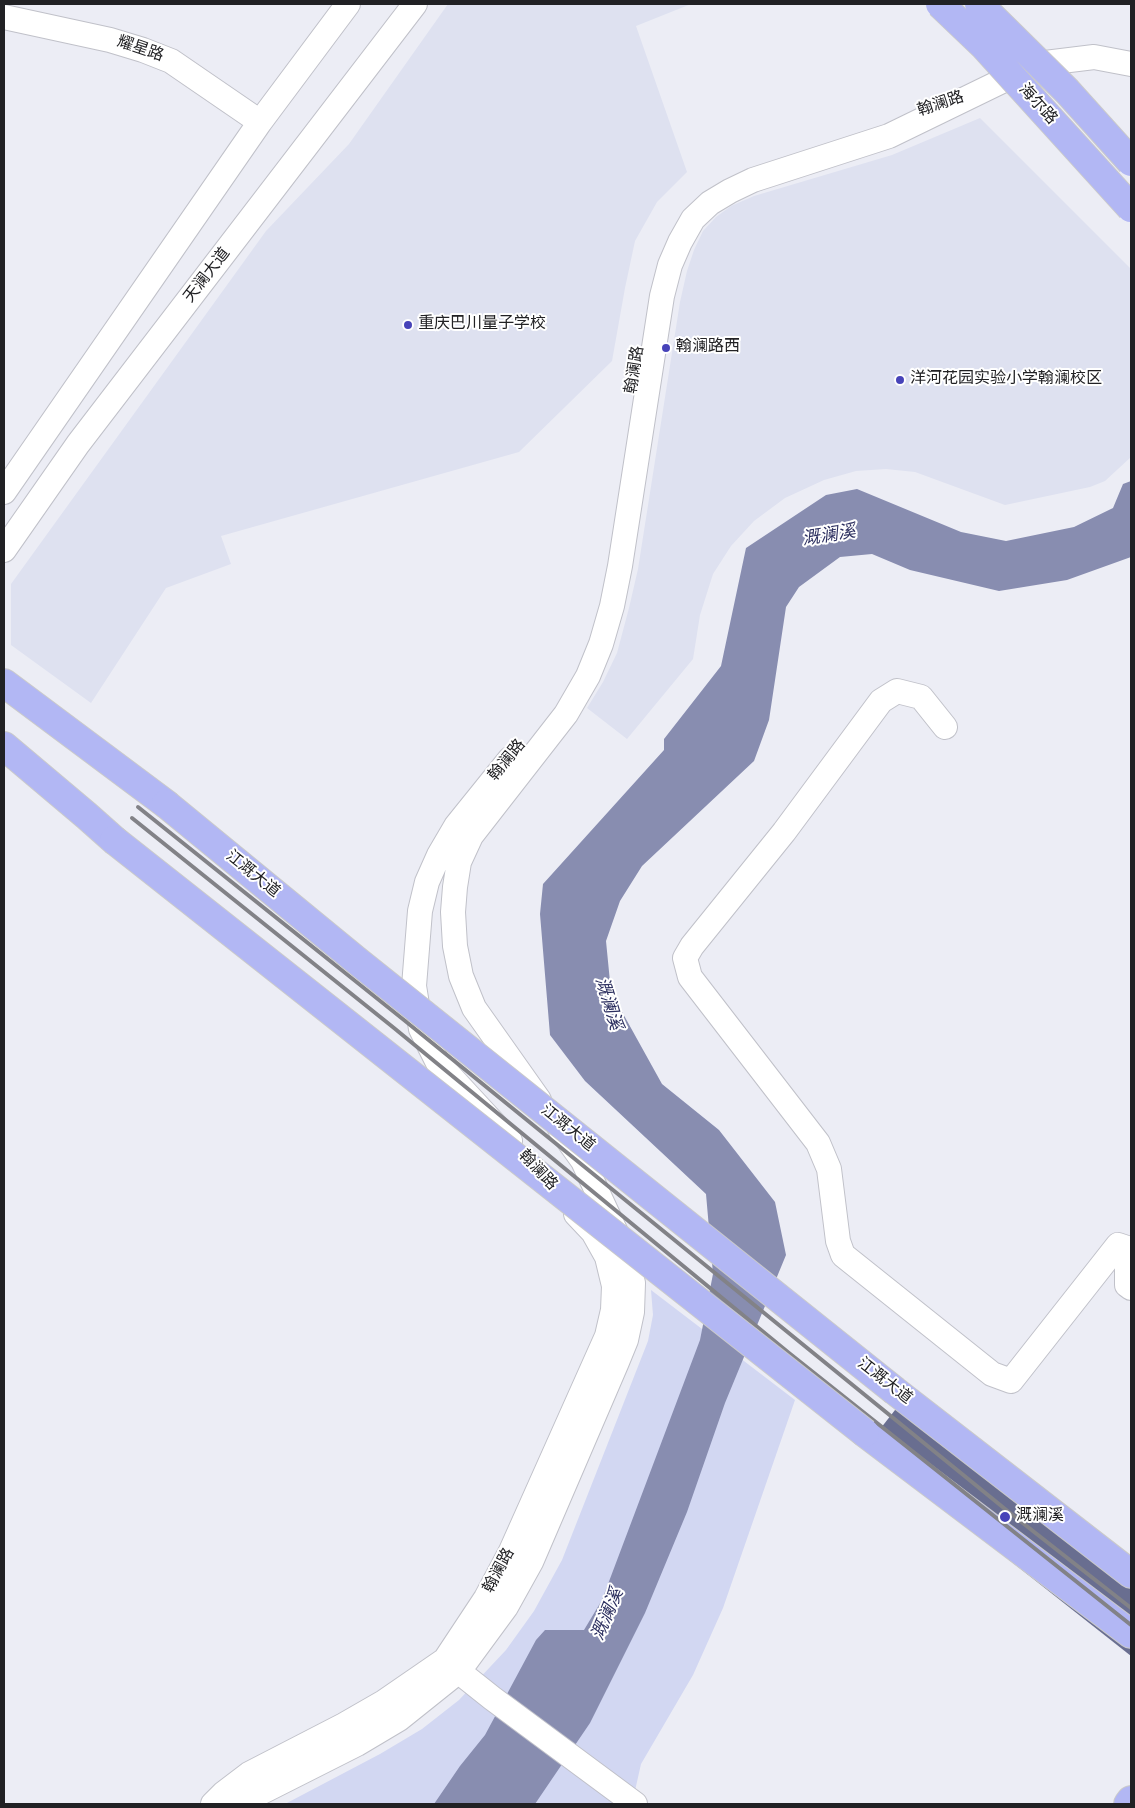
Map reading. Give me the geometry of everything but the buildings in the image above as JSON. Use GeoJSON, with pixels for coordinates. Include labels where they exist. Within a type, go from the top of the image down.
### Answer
{"type":"FeatureCollection","features":[{"type":"Feature","properties":{"kind":"main road","name":"海尔路"},"geometry":{"type":"LineString","coordinates":[[940,4],[984,46],[1131,208]]}},
{"type":"Feature","properties":{"kind":"main road","name":"海尔路"},"geometry":{"type":"LineString","coordinates":[[979,4],[1066,90],[1131,162]]}},
{"type":"Feature","properties":{"kind":"main road","name":"江溉大道"},"geometry":{"type":"LineString","coordinates":[[4,684],[166,804],[356,960],[895,1391],[1131,1574]]}},
{"type":"Feature","properties":{"kind":"main road"},"geometry":{"type":"LineString","coordinates":[[4,746],[114,840],[865,1433],[1131,1634]]}},
{"type":"Feature","properties":{"kind":"main road"},"geometry":{"type":"LineString","coordinates":[[1128,1804],[1131,1800]]}},
{"type":"Feature","properties":{"kind":"street"},"geometry":{"type":"LineString","coordinates":[[4,492],[260,122],[348,4]]}},
{"type":"Feature","properties":{"kind":"street","name":"天澜大道"},"geometry":{"type":"LineString","coordinates":[[4,550],[78,444],[415,4]]}},
{"type":"Feature","properties":{"kind":"street","name":"耀星路"},"geometry":{"type":"LineString","coordinates":[[4,17],[110,40],[171,61],[260,122]]}},
{"type":"Feature","properties":{"kind":"street"},"geometry":{"type":"LineString","coordinates":[[978,93],[1037,64],[1094,57],[1131,64]]}},
{"type":"Feature","properties":{"kind":"street","name":"翰澜路"},"geometry":{"type":"LineString","coordinates":[[213,1804],[224,1792],[249,1774],[352,1721],[452,1666],[512,1551],[607,1336],[614,1286],[607,1257],[593,1232],[438,1063],[421,1029],[414,986],[420,911],[427,882],[439,855],[456,826],[553,706],[574,671],[587,641],[602,572],[648,296],[657,262],[668,236],[683,211],[703,190],[728,175],[749,166],[978,93]]}},
{"type":"Feature","properties":{"kind":"street","name":"翰澜路"},"geometry":{"type":"LineString","coordinates":[[241,1804],[357,1744],[399,1718],[452,1666],[506,1607],[531,1562],[626,1340],[632,1312],[633,1283],[625,1252],[583,1161],[474,1008],[461,976],[455,946],[453,912],[460,862],[471,836],[566,714],[588,676],[601,644],[612,606],[620,566],[662,296],[670,265],[693,219],[710,203],[730,191],[753,180],[889,136],[978,93]]}},
{"type":"Feature","properties":{"kind":"street"},"geometry":{"type":"LineString","coordinates":[[945,727],[921,697],[898,691],[881,701],[784,832],[692,946],[685,958],[690,977],[818,1143],[829,1169],[838,1241],[843,1255],[992,1374],[1011,1380],[1118,1245],[1127,1248],[1127,1285],[1131,1288]]}},
{"type":"Feature","properties":{"kind":"street"},"geometry":{"type":"LineString","coordinates":[[452,1666],[635,1804]]}},
{"type":"Feature","properties":{"kind":"shaded area","name":"重庆巴川量子学校"},"geometry":{"type":"Polygon","coordinates":[[[448,4],[691,4],[636,26],[687,172],[657,202],[635,241],[612,361],[519,452],[221,536],[231,564],[166,588],[91,703],[11,645],[11,584],[266,231],[349,144],[448,4]]]}},
{"type":"Feature","properties":{"kind":"shaded area","name":"洋河花园实验小学翰澜校区"},"geometry":{"type":"Polygon","coordinates":[[[980,118],[1131,269],[1131,457],[1105,481],[1090,487],[1005,505],[915,472],[886,469],[856,471],[824,480],[785,498],[754,521],[731,546],[713,574],[700,615],[693,659],[627,739],[587,708],[603,682],[617,653],[629,608],[638,569],[680,302],[687,271],[703,231],[716,217],[731,206],[754,196],[892,155],[980,118]]]}},
{"type":"Feature","properties":{"kind":"shaded area"},"geometry":{"type":"Polygon","coordinates":[[[651,1290],[795,1400],[723,1608],[693,1675],[641,1764],[632,1804],[285,1804],[380,1754],[422,1729],[459,1700],[506,1650],[534,1611],[562,1560],[648,1341],[653,1315],[651,1290]]]}},
{"type":"Feature","properties":{"kind":"water"},"geometry":{"type":"Polygon","coordinates":[[[1131,481],[1131,557],[1067,580],[999,591],[910,570],[872,554],[840,557],[799,587],[786,607],[769,720],[754,761],[642,866],[620,901],[606,941],[611,992],[662,1084],[719,1130],[775,1202],[786,1255],[725,1403],[687,1512],[645,1613],[590,1723],[535,1804],[434,1804],[460,1766],[485,1735],[536,1640],[545,1630],[584,1630],[602,1600],[700,1340],[713,1274],[706,1194],[585,1081],[550,1035],[540,914],[543,884],[664,750],[664,739],[721,666],[746,548],[826,495],[857,489],[961,532],[1006,541],[1074,527],[1113,508],[1123,484],[1131,481]]]}},
{"type":"Feature","properties":{"kind":"railway"},"geometry":{"type":"LineString","coordinates":[[138,807],[404,1020],[1010,1513],[1131,1608]]}},
{"type":"Feature","properties":{"kind":"railway"},"geometry":{"type":"LineString","coordinates":[[132,818],[394,1028],[789,1353],[1131,1625]]}},
{"type":"Feature","properties":{"kind":"place","name":"重庆巴川量子学校"},"geometry":{"type":"Point","coordinates":[408,325]}},
{"type":"Feature","properties":{"kind":"place","name":"翰澜路西"},"geometry":{"type":"Point","coordinates":[666,348]}},
{"type":"Feature","properties":{"kind":"place","name":"洋河花园实验小学翰澜校区"},"geometry":{"type":"Point","coordinates":[900,380]}},
{"type":"Feature","properties":{"kind":"place","name":"溉澜溪"},"geometry":{"type":"Point","coordinates":[1005,1517]}}]}
